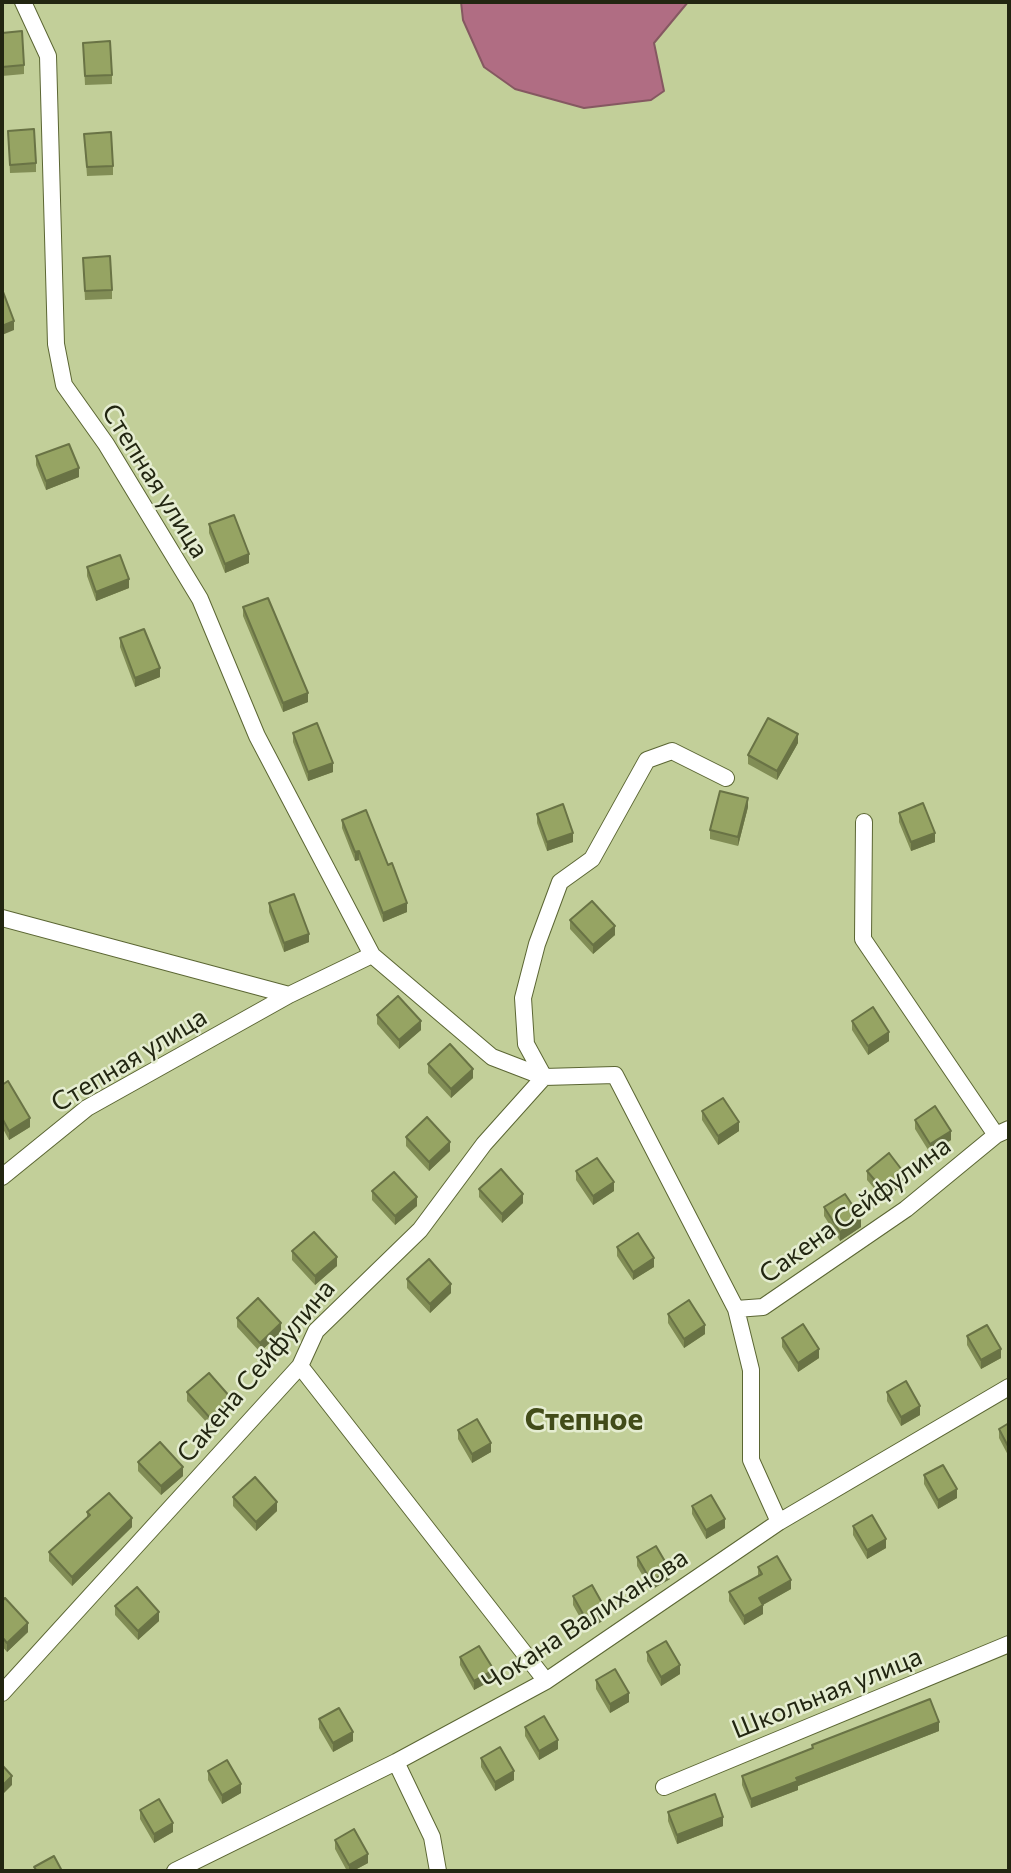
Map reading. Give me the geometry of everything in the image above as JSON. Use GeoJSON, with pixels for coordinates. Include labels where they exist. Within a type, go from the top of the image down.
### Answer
{"type":"FeatureCollection","features":[{"type":"Feature","properties":{"kind":"street","name":"Степная улица"},"geometry":{"type":"LineString","coordinates":[[23,2],[48,56],[56,344],[64,385],[106,444],[200,599],[257,736],[372,955],[492,1058],[544,1077]]}},
{"type":"Feature","properties":{"kind":"street"},"geometry":{"type":"LineString","coordinates":[[544,1077],[526,1044],[523,998],[537,944],[560,882],[592,859],[647,760],[672,751],[726,778]]}},
{"type":"Feature","properties":{"kind":"street","name":"Сакена Сейфулина"},"geometry":{"type":"LineString","coordinates":[[736,1309],[763,1307],[906,1209],[1003,1132],[863,939],[864,822]]}},
{"type":"Feature","properties":{"kind":"street","name":"Степная улица"},"geometry":{"type":"LineString","coordinates":[[2,918],[289,995]]}},
{"type":"Feature","properties":{"kind":"street","name":"Степная улица"},"geometry":{"type":"LineString","coordinates":[[2,1177],[87,1108],[289,995],[372,955]]}},
{"type":"Feature","properties":{"kind":"street","name":"Сакена Сейфулина"},"geometry":{"type":"LineString","coordinates":[[2,1693],[300,1366],[316,1331],[420,1230],[484,1144],[544,1077],[615,1075],[736,1309],[751,1370],[751,1460],[779,1522]]}},
{"type":"Feature","properties":{"kind":"street"},"geometry":{"type":"LineString","coordinates":[[300,1366],[546,1681]]}},
{"type":"Feature","properties":{"kind":"street","name":"Чокана Валиханова"},"geometry":{"type":"LineString","coordinates":[[175,1871],[396,1762],[546,1681],[779,1522],[1009,1387]]}},
{"type":"Feature","properties":{"kind":"street","name":"Школьная улица"},"geometry":{"type":"LineString","coordinates":[[664,1787],[1009,1644]]}},
{"type":"Feature","properties":{"kind":"street"},"geometry":{"type":"LineString","coordinates":[[396,1762],[432,1837],[438,1871]]}},
{"type":"Feature","properties":{"kind":"shaded area"},"geometry":{"type":"Polygon","coordinates":[[[461,2],[688,2],[654,43],[664,91],[651,100],[584,108],[515,89],[484,67],[463,20],[461,2]]]}},
{"type":"Feature","properties":{"kind":"building"},"geometry":{"type":"Polygon","coordinates":[[[22,31],[24,65],[2,67],[2,33],[22,31]]]}},
{"type":"Feature","properties":{"kind":"building"},"geometry":{"type":"Polygon","coordinates":[[[110,41],[112,75],[85,76],[83,43],[110,41]]]}},
{"type":"Feature","properties":{"kind":"building"},"geometry":{"type":"Polygon","coordinates":[[[34,129],[36,163],[10,165],[8,131],[34,129]]]}},
{"type":"Feature","properties":{"kind":"building"},"geometry":{"type":"Polygon","coordinates":[[[111,132],[113,166],[87,167],[84,134],[111,132]]]}},
{"type":"Feature","properties":{"kind":"building"},"geometry":{"type":"Polygon","coordinates":[[[110,256],[112,290],[85,291],[83,258],[110,256]]]}},
{"type":"Feature","properties":{"kind":"building"},"geometry":{"type":"Polygon","coordinates":[[[2,289],[14,321],[2,326],[2,289]]]}},
{"type":"Feature","properties":{"kind":"building"},"geometry":{"type":"Polygon","coordinates":[[[69,444],[79,468],[46,481],[36,456],[69,444]]]}},
{"type":"Feature","properties":{"kind":"building"},"geometry":{"type":"Polygon","coordinates":[[[234,515],[249,554],[225,564],[209,524],[234,515]]]}},
{"type":"Feature","properties":{"kind":"building"},"geometry":{"type":"Polygon","coordinates":[[[120,555],[129,579],[96,592],[87,567],[120,555]]]}},
{"type":"Feature","properties":{"kind":"building"},"geometry":{"type":"Polygon","coordinates":[[[268,598],[308,693],[283,703],[243,607],[268,598]]]}},
{"type":"Feature","properties":{"kind":"building"},"geometry":{"type":"Polygon","coordinates":[[[144,629],[160,668],[135,678],[120,638],[144,629]]]}},
{"type":"Feature","properties":{"kind":"building"},"geometry":{"type":"Polygon","coordinates":[[[768,718],[798,734],[777,771],[748,755],[768,718]]]}},
{"type":"Feature","properties":{"kind":"building"},"geometry":{"type":"Polygon","coordinates":[[[317,723],[333,763],[308,772],[293,733],[317,723]]]}},
{"type":"Feature","properties":{"kind":"building"},"geometry":{"type":"Polygon","coordinates":[[[720,791],[748,798],[738,837],[710,830],[720,791]]]}},
{"type":"Feature","properties":{"kind":"building"},"geometry":{"type":"Polygon","coordinates":[[[923,803],[935,833],[911,842],[899,813],[923,803]]]}},
{"type":"Feature","properties":{"kind":"building"},"geometry":{"type":"Polygon","coordinates":[[[563,804],[573,833],[547,842],[537,814],[563,804]]]}},
{"type":"Feature","properties":{"kind":"building"},"geometry":{"type":"Polygon","coordinates":[[[366,810],[388,865],[392,863],[407,903],[383,913],[359,851],[355,852],[342,820],[366,810]]]}},
{"type":"Feature","properties":{"kind":"building"},"geometry":{"type":"Polygon","coordinates":[[[294,894],[309,934],[284,943],[269,903],[294,894]]]}},
{"type":"Feature","properties":{"kind":"building"},"geometry":{"type":"Polygon","coordinates":[[[592,901],[615,926],[593,945],[570,920],[592,901]]]}},
{"type":"Feature","properties":{"kind":"building"},"geometry":{"type":"Polygon","coordinates":[[[398,996],[421,1021],[399,1040],[377,1015],[398,996]]]}},
{"type":"Feature","properties":{"kind":"building"},"geometry":{"type":"Polygon","coordinates":[[[873,1007],[889,1032],[868,1046],[852,1021],[873,1007]]]}},
{"type":"Feature","properties":{"kind":"building"},"geometry":{"type":"Polygon","coordinates":[[[450,1044],[473,1069],[451,1089],[428,1064],[450,1044]]]}},
{"type":"Feature","properties":{"kind":"building"},"geometry":{"type":"Polygon","coordinates":[[[8,1081],[30,1118],[9,1131],[2,1118],[2,1085],[8,1081]]]}},
{"type":"Feature","properties":{"kind":"building"},"geometry":{"type":"Polygon","coordinates":[[[723,1098],[739,1122],[718,1136],[702,1111],[723,1098]]]}},
{"type":"Feature","properties":{"kind":"building"},"geometry":{"type":"Polygon","coordinates":[[[935,1106],[951,1131],[930,1144],[915,1120],[935,1106]]]}},
{"type":"Feature","properties":{"kind":"building"},"geometry":{"type":"Polygon","coordinates":[[[427,1117],[450,1142],[429,1162],[406,1137],[427,1117]]]}},
{"type":"Feature","properties":{"kind":"building"},"geometry":{"type":"Polygon","coordinates":[[[889,1153],[905,1174],[884,1191],[867,1171],[889,1153]]]}},
{"type":"Feature","properties":{"kind":"building"},"geometry":{"type":"Polygon","coordinates":[[[597,1158],[614,1182],[593,1196],[576,1171],[597,1158]]]}},
{"type":"Feature","properties":{"kind":"building"},"geometry":{"type":"Polygon","coordinates":[[[501,1169],[523,1194],[502,1214],[479,1189],[501,1169]]]}},
{"type":"Feature","properties":{"kind":"building"},"geometry":{"type":"Polygon","coordinates":[[[394,1172],[417,1197],[395,1216],[372,1191],[394,1172]]]}},
{"type":"Feature","properties":{"kind":"building"},"geometry":{"type":"Polygon","coordinates":[[[845,1194],[861,1218],[840,1232],[824,1207],[845,1194]]]}},
{"type":"Feature","properties":{"kind":"building"},"geometry":{"type":"Polygon","coordinates":[[[314,1232],[337,1257],[315,1276],[292,1251],[314,1232]]]}},
{"type":"Feature","properties":{"kind":"building"},"geometry":{"type":"Polygon","coordinates":[[[638,1233],[654,1258],[633,1272],[617,1247],[638,1233]]]}},
{"type":"Feature","properties":{"kind":"building"},"geometry":{"type":"Polygon","coordinates":[[[429,1259],[451,1284],[430,1304],[407,1279],[429,1259]]]}},
{"type":"Feature","properties":{"kind":"building"},"geometry":{"type":"Polygon","coordinates":[[[258,1298],[281,1323],[260,1343],[237,1318],[258,1298]]]}},
{"type":"Feature","properties":{"kind":"building"},"geometry":{"type":"Polygon","coordinates":[[[689,1300],[705,1325],[684,1339],[668,1314],[689,1300]]]}},
{"type":"Feature","properties":{"kind":"building"},"geometry":{"type":"Polygon","coordinates":[[[803,1324],[819,1349],[798,1363],[782,1338],[803,1324]]]}},
{"type":"Feature","properties":{"kind":"building"},"geometry":{"type":"Polygon","coordinates":[[[987,1325],[1001,1349],[981,1360],[967,1336],[987,1325]]]}},
{"type":"Feature","properties":{"kind":"building"},"geometry":{"type":"Polygon","coordinates":[[[209,1373],[231,1398],[210,1418],[187,1392],[209,1373]]]}},
{"type":"Feature","properties":{"kind":"building"},"geometry":{"type":"Polygon","coordinates":[[[906,1381],[920,1406],[901,1417],[887,1392],[906,1381]]]}},
{"type":"Feature","properties":{"kind":"building"},"geometry":{"type":"Polygon","coordinates":[[[477,1419],[491,1443],[472,1454],[458,1430],[477,1419]]]}},
{"type":"Feature","properties":{"kind":"building"},"geometry":{"type":"Polygon","coordinates":[[[1009,1423],[1009,1448],[999,1429],[1009,1423]]]}},
{"type":"Feature","properties":{"kind":"building"},"geometry":{"type":"Polygon","coordinates":[[[160,1442],[183,1467],[161,1486],[138,1462],[160,1442]]]}},
{"type":"Feature","properties":{"kind":"building"},"geometry":{"type":"Polygon","coordinates":[[[943,1465],[957,1489],[938,1500],[924,1475],[943,1465]]]}},
{"type":"Feature","properties":{"kind":"building"},"geometry":{"type":"Polygon","coordinates":[[[255,1477],[277,1502],[256,1522],[233,1497],[255,1477]]]}},
{"type":"Feature","properties":{"kind":"building"},"geometry":{"type":"Polygon","coordinates":[[[109,1493],[132,1518],[72,1577],[49,1552],[90,1515],[87,1512],[109,1493]]]}},
{"type":"Feature","properties":{"kind":"building"},"geometry":{"type":"Polygon","coordinates":[[[711,1495],[725,1519],[706,1530],[692,1506],[711,1495]]]}},
{"type":"Feature","properties":{"kind":"building"},"geometry":{"type":"Polygon","coordinates":[[[872,1515],[886,1539],[867,1550],[853,1526],[872,1515]]]}},
{"type":"Feature","properties":{"kind":"building"},"geometry":{"type":"Polygon","coordinates":[[[656,1546],[670,1570],[651,1581],[637,1557],[656,1546]]]}},
{"type":"Feature","properties":{"kind":"building"},"geometry":{"type":"Polygon","coordinates":[[[777,1556],[791,1580],[759,1598],[763,1605],[744,1616],[729,1592],[762,1574],[758,1567],[777,1556]]]}},
{"type":"Feature","properties":{"kind":"building"},"geometry":{"type":"Polygon","coordinates":[[[592,1585],[606,1610],[587,1621],[573,1596],[592,1585]]]}},
{"type":"Feature","properties":{"kind":"building"},"geometry":{"type":"Polygon","coordinates":[[[137,1587],[159,1612],[138,1631],[115,1606],[137,1587]]]}},
{"type":"Feature","properties":{"kind":"building"},"geometry":{"type":"Polygon","coordinates":[[[5,1598],[28,1623],[7,1643],[2,1637],[2,1601],[5,1598]]]}},
{"type":"Feature","properties":{"kind":"building"},"geometry":{"type":"Polygon","coordinates":[[[666,1641],[680,1665],[661,1677],[647,1652],[666,1641]]]}},
{"type":"Feature","properties":{"kind":"building"},"geometry":{"type":"Polygon","coordinates":[[[479,1646],[494,1670],[474,1681],[460,1657],[479,1646]]]}},
{"type":"Feature","properties":{"kind":"building"},"geometry":{"type":"Polygon","coordinates":[[[615,1669],[629,1693],[610,1704],[596,1680],[615,1669]]]}},
{"type":"Feature","properties":{"kind":"building"},"geometry":{"type":"Polygon","coordinates":[[[930,1699],[939,1722],[796,1778],[798,1781],[751,1799],[742,1776],[813,1748],[812,1745],[930,1699]]]}},
{"type":"Feature","properties":{"kind":"building"},"geometry":{"type":"Polygon","coordinates":[[[339,1708],[353,1732],[333,1743],[319,1719],[339,1708]]]}},
{"type":"Feature","properties":{"kind":"building"},"geometry":{"type":"Polygon","coordinates":[[[544,1716],[558,1740],[539,1751],[525,1727],[544,1716]]]}},
{"type":"Feature","properties":{"kind":"building"},"geometry":{"type":"Polygon","coordinates":[[[500,1747],[514,1771],[495,1782],[481,1758],[500,1747]]]}},
{"type":"Feature","properties":{"kind":"building"},"geometry":{"type":"Polygon","coordinates":[[[227,1760],[241,1784],[222,1795],[208,1771],[227,1760]]]}},
{"type":"Feature","properties":{"kind":"building"},"geometry":{"type":"Polygon","coordinates":[[[2,1765],[12,1776],[2,1786],[2,1765]]]}},
{"type":"Feature","properties":{"kind":"building"},"geometry":{"type":"Polygon","coordinates":[[[715,1794],[723,1817],[677,1835],[668,1812],[715,1794]]]}},
{"type":"Feature","properties":{"kind":"building"},"geometry":{"type":"Polygon","coordinates":[[[159,1799],[173,1823],[154,1834],[140,1810],[159,1799]]]}},
{"type":"Feature","properties":{"kind":"building"},"geometry":{"type":"Polygon","coordinates":[[[354,1829],[368,1854],[349,1865],[335,1840],[354,1829]]]}},
{"type":"Feature","properties":{"kind":"building"},"geometry":{"type":"Polygon","coordinates":[[[54,1856],[62,1871],[37,1871],[34,1867],[54,1856]]]}},
{"type":"Feature","properties":{"kind":"district","name":"Степное"},"geometry":{"type":"Point","coordinates":[584,1420]}}]}
